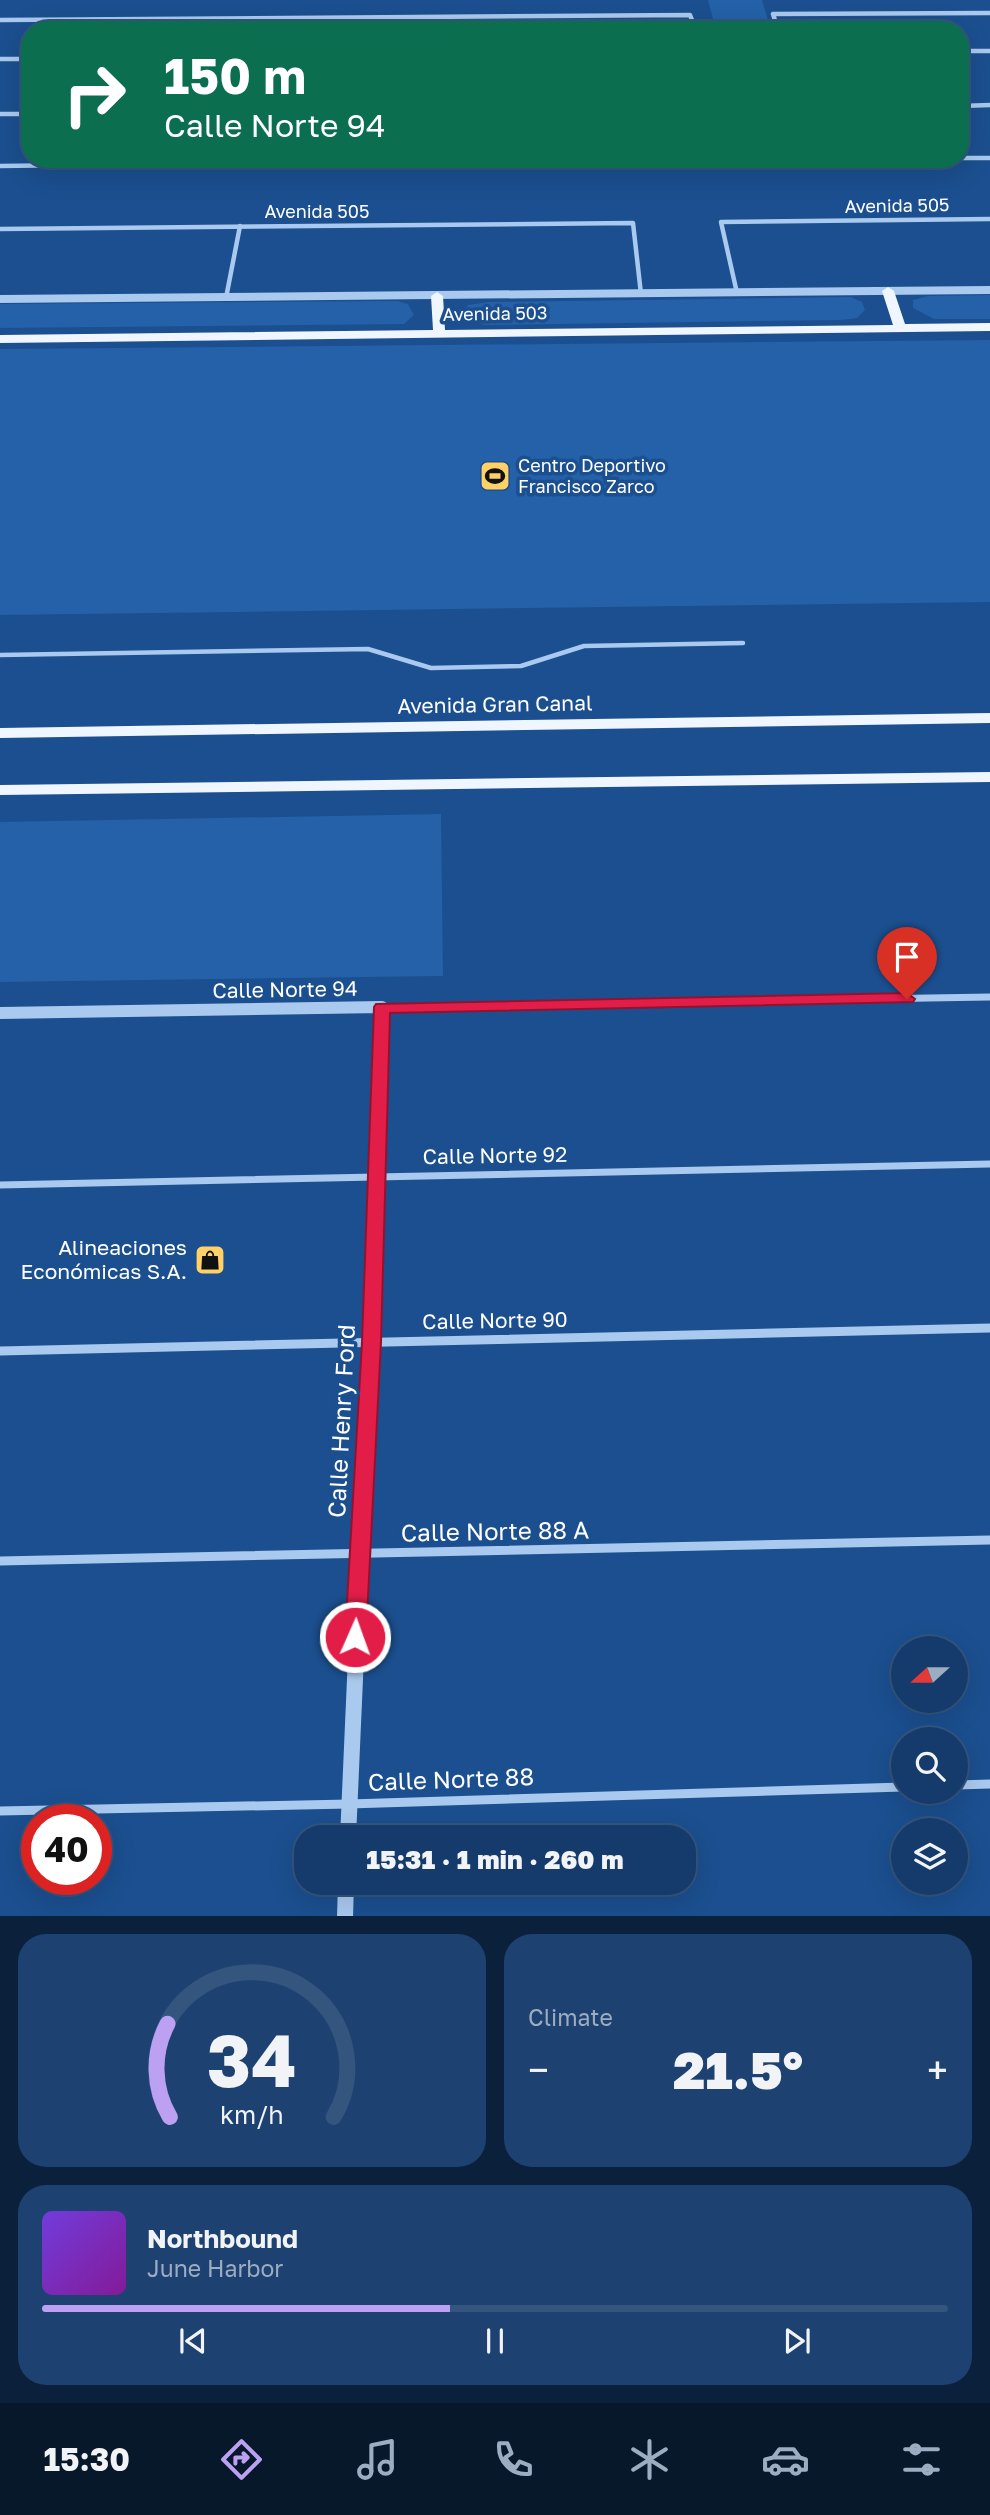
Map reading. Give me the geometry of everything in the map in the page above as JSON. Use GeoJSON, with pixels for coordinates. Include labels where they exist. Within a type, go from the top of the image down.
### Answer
{"type":"FeatureCollection","features":[{"type":"Feature","properties":{"kind":"main road"},"geometry":{"type":"LineString","coordinates":[[888,291],[900,327]]}},
{"type":"Feature","properties":{"kind":"main road"},"geometry":{"type":"LineString","coordinates":[[437,296],[439,332]]}},
{"type":"Feature","properties":{"kind":"main road","name":"Avenida 503"},"geometry":{"type":"LineString","coordinates":[[0,339],[990,327]]}},
{"type":"Feature","properties":{"kind":"main road","name":"Avenida Gran Canal"},"geometry":{"type":"LineString","coordinates":[[0,733],[990,718]]}},
{"type":"Feature","properties":{"kind":"main road"},"geometry":{"type":"LineString","coordinates":[[0,790],[990,777]]}},
{"type":"Feature","properties":{"kind":"street"},"geometry":{"type":"LineString","coordinates":[[775,21],[773,14],[990,13]]}},
{"type":"Feature","properties":{"kind":"street"},"geometry":{"type":"LineString","coordinates":[[0,20],[690,15],[692,21]]}},
{"type":"Feature","properties":{"kind":"street"},"geometry":{"type":"LineString","coordinates":[[969,51],[990,51]]}},
{"type":"Feature","properties":{"kind":"street"},"geometry":{"type":"LineString","coordinates":[[0,59],[21,59]]}},
{"type":"Feature","properties":{"kind":"street"},"geometry":{"type":"LineString","coordinates":[[969,106],[990,106]]}},
{"type":"Feature","properties":{"kind":"street"},"geometry":{"type":"LineString","coordinates":[[0,114],[21,114]]}},
{"type":"Feature","properties":{"kind":"street"},"geometry":{"type":"LineString","coordinates":[[969,158],[990,158]]}},
{"type":"Feature","properties":{"kind":"street"},"geometry":{"type":"LineString","coordinates":[[0,166],[21,166]]}},
{"type":"Feature","properties":{"kind":"street","name":"Avenida 505"},"geometry":{"type":"LineString","coordinates":[[737,293],[721,222],[990,219]]}},
{"type":"Feature","properties":{"kind":"street","name":"Avenida 505"},"geometry":{"type":"LineString","coordinates":[[0,229],[633,223],[641,294]]}},
{"type":"Feature","properties":{"kind":"street"},"geometry":{"type":"LineString","coordinates":[[226,298],[240,226]]}},
{"type":"Feature","properties":{"kind":"street","name":"Avenida 503"},"geometry":{"type":"LineString","coordinates":[[0,299],[990,290]]}},
{"type":"Feature","properties":{"kind":"street","name":"Calle Norte 94"},"geometry":{"type":"LineString","coordinates":[[0,1013],[990,997]]}},
{"type":"Feature","properties":{"kind":"street","name":"Calle Henry Ford"},"geometry":{"type":"LineString","coordinates":[[348,1825],[371,1342],[382,1007]]}},
{"type":"Feature","properties":{"kind":"street","name":"Calle Norte 92"},"geometry":{"type":"LineString","coordinates":[[0,1185],[990,1164]]}},
{"type":"Feature","properties":{"kind":"street","name":"Calle Norte 90"},"geometry":{"type":"LineString","coordinates":[[0,1350],[990,1328]]}},
{"type":"Feature","properties":{"kind":"street","name":"Calle Norte 88 A"},"geometry":{"type":"LineString","coordinates":[[0,1561],[990,1540]]}},
{"type":"Feature","properties":{"kind":"street"},"geometry":{"type":"LineString","coordinates":[[968,1785],[990,1784]]}},
{"type":"Feature","properties":{"kind":"street","name":"Calle Norte 88"},"geometry":{"type":"LineString","coordinates":[[0,1811],[349,1804],[891,1787]]}},
{"type":"Feature","properties":{"kind":"street"},"geometry":{"type":"LineString","coordinates":[[345,1916],[346,1895]]}},
{"type":"Feature","properties":{"kind":"lane"},"geometry":{"type":"LineString","coordinates":[[0,655],[368,649],[431,668],[521,666],[583,646],[743,643]]}},
{"type":"Feature","properties":{"kind":"shaded area"},"geometry":{"type":"Polygon","coordinates":[[[708,0],[762,0],[768,21],[714,21],[708,0]]]}},
{"type":"Feature","properties":{"kind":"shaded area"},"geometry":{"type":"Polygon","coordinates":[[[990,295],[990,319],[934,319],[913,308],[913,300],[928,296],[990,295]]]}},
{"type":"Feature","properties":{"kind":"shaded area"},"geometry":{"type":"Polygon","coordinates":[[[851,297],[862,302],[865,310],[857,318],[842,320],[484,325],[467,319],[461,313],[468,305],[488,302],[851,297]]]}},
{"type":"Feature","properties":{"kind":"shaded area"},"geometry":{"type":"Polygon","coordinates":[[[397,301],[408,304],[414,315],[404,324],[0,328],[0,304],[397,301]]]}},
{"type":"Feature","properties":{"kind":"shaded area","name":"Centro Deportivo Francisco Zarco"},"geometry":{"type":"Polygon","coordinates":[[[990,340],[990,602],[0,615],[0,349],[990,340]]]}},
{"type":"Feature","properties":{"kind":"shaded area"},"geometry":{"type":"Polygon","coordinates":[[[441,814],[443,976],[0,982],[0,822],[441,814]]]}},
{"type":"Feature","properties":{"kind":"place","name":"Centro Deportivo Francisco Zarco"},"geometry":{"type":"Point","coordinates":[495,476]}},
{"type":"Feature","properties":{"kind":"place","name":"Alineaciones Económicas S.A."},"geometry":{"type":"Point","coordinates":[210,1260]}},
{"type":"Feature","properties":{"kind":"route"},"geometry":{"type":"LineString","coordinates":[[355,1637],[371,1342],[382,1007],[907,999]]}}]}
